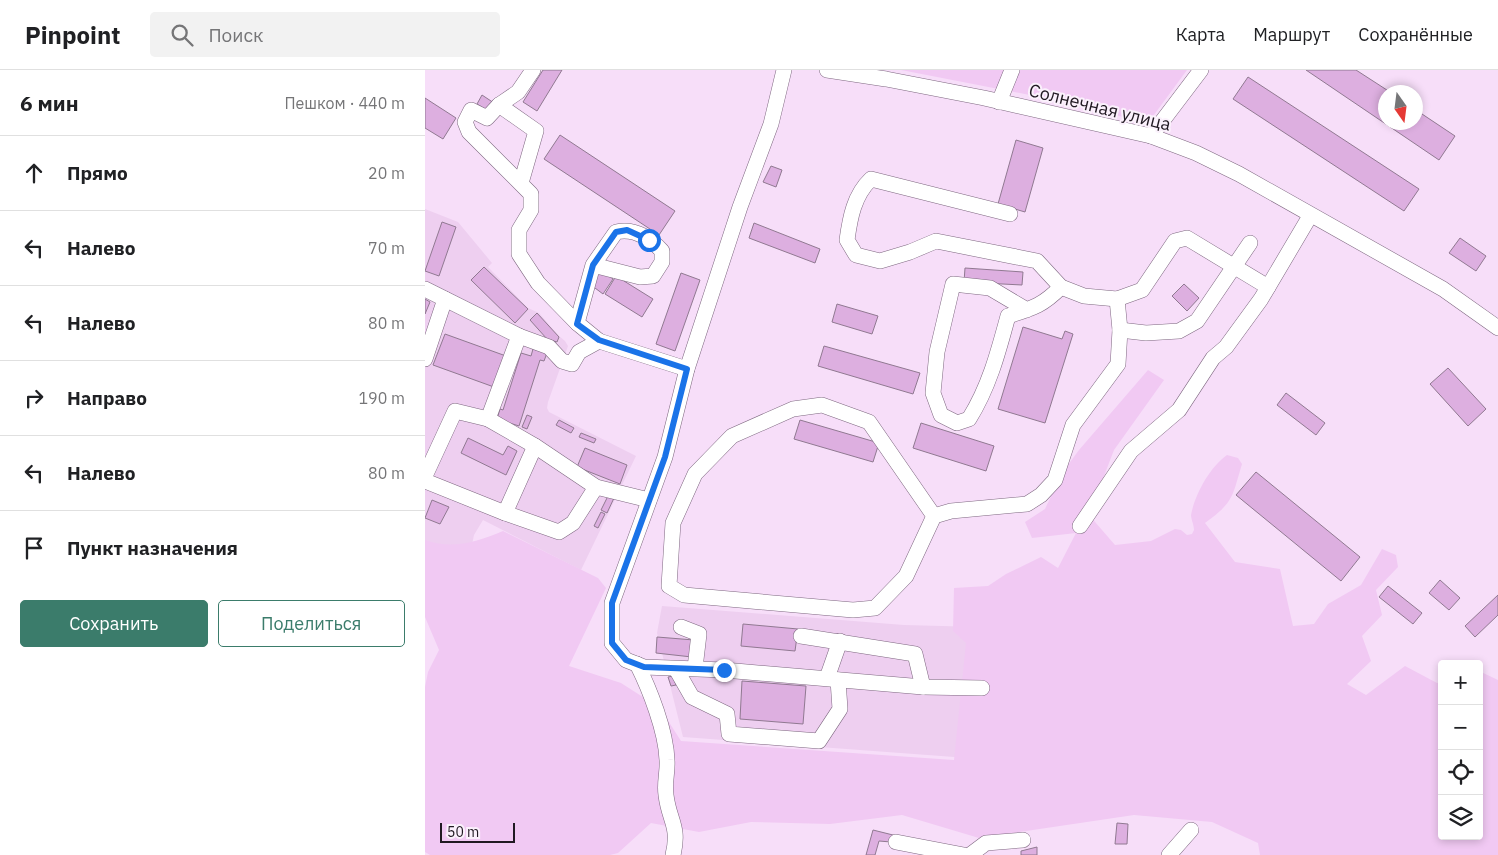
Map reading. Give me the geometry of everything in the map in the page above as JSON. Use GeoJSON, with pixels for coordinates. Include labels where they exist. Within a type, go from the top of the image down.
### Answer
{"type":"FeatureCollection","features":[{"type":"Feature","properties":{"kind":"street"},"geometry":{"type":"LineString","coordinates":[[533,70],[518,92],[499,105],[487,118],[471,110],[465,122],[469,132],[531,194],[531,210],[519,230],[519,254],[538,283],[577,324],[599,340],[687,369]]}},
{"type":"Feature","properties":{"kind":"street"},"geometry":{"type":"LineString","coordinates":[[784,70],[771,124],[740,207],[687,369],[665,457],[612,603],[612,643],[626,660],[644,667],[695,668],[923,687],[982,688]]}},
{"type":"Feature","properties":{"kind":"street","name":"Солнечная улица"},"geometry":{"type":"LineString","coordinates":[[827,70],[876,74],[1151,136],[1196,153],[1239,174],[1310,216],[1443,289],[1498,328]]}},
{"type":"Feature","properties":{"kind":"street"},"geometry":{"type":"LineString","coordinates":[[999,102],[1012,70]]}},
{"type":"Feature","properties":{"kind":"street"},"geometry":{"type":"LineString","coordinates":[[1151,136],[1201,70]]}},
{"type":"Feature","properties":{"kind":"street"},"geometry":{"type":"LineString","coordinates":[[499,105],[536,131],[521,183]]}},
{"type":"Feature","properties":{"kind":"street"},"geometry":{"type":"LineString","coordinates":[[1010,214],[871,179],[862,187],[851,212],[847,240],[856,254],[880,261],[911,252],[936,241],[1037,261],[1061,286],[1083,296],[1117,299],[1142,290],[1175,241],[1187,238],[1268,287]]}},
{"type":"Feature","properties":{"kind":"street"},"geometry":{"type":"LineString","coordinates":[[1080,526],[1131,451],[1179,410],[1213,358],[1226,347],[1268,287],[1310,216]]}},
{"type":"Feature","properties":{"kind":"street"},"geometry":{"type":"LineString","coordinates":[[1120,330],[1146,333],[1179,331],[1197,321],[1250,243]]}},
{"type":"Feature","properties":{"kind":"street"},"geometry":{"type":"LineString","coordinates":[[577,324],[593,265]]}},
{"type":"Feature","properties":{"kind":"street"},"geometry":{"type":"LineString","coordinates":[[1027,310],[990,288],[953,284],[937,352],[933,393],[941,415],[957,423],[969,419],[981,400],[995,365],[1008,316],[1027,310],[1045,303],[1061,286]]}},
{"type":"Feature","properties":{"kind":"street"},"geometry":{"type":"LineString","coordinates":[[425,289],[519,336],[549,347],[562,361],[572,364],[579,352],[599,340]]}},
{"type":"Feature","properties":{"kind":"street"},"geometry":{"type":"LineString","coordinates":[[425,359],[445,299]]}},
{"type":"Feature","properties":{"kind":"street"},"geometry":{"type":"LineString","coordinates":[[934,516],[869,422],[822,405],[793,409],[732,436],[695,474],[673,523],[669,586],[684,595],[853,610],[875,608],[906,576],[934,516],[951,511],[1027,504],[1041,495],[1055,480],[1073,425],[1118,364],[1120,330],[1117,299]]}},
{"type":"Feature","properties":{"kind":"street"},"geometry":{"type":"LineString","coordinates":[[488,419],[519,336]]}},
{"type":"Feature","properties":{"kind":"street"},"geometry":{"type":"LineString","coordinates":[[425,476],[455,411],[488,419],[535,446],[596,487],[649,500]]}},
{"type":"Feature","properties":{"kind":"street"},"geometry":{"type":"LineString","coordinates":[[505,513],[535,446]]}},
{"type":"Feature","properties":{"kind":"street"},"geometry":{"type":"LineString","coordinates":[[425,481],[559,532],[573,523],[596,487]]}},
{"type":"Feature","properties":{"kind":"street"},"geometry":{"type":"LineString","coordinates":[[681,627],[699,634],[695,668]]}},
{"type":"Feature","properties":{"kind":"street"},"geometry":{"type":"LineString","coordinates":[[801,636],[915,654],[923,687]]}},
{"type":"Feature","properties":{"kind":"street"},"geometry":{"type":"LineString","coordinates":[[675,669],[692,697],[727,714],[729,734],[819,742],[841,709],[832,679],[840,641]]}},
{"type":"Feature","properties":{"kind":"street"},"geometry":{"type":"LineString","coordinates":[[637,664],[651,693],[667,758],[665,794],[677,837],[673,855]]}},
{"type":"Feature","properties":{"kind":"street"},"geometry":{"type":"LineString","coordinates":[[1169,855],[1191,830]]}},
{"type":"Feature","properties":{"kind":"street"},"geometry":{"type":"LineString","coordinates":[[970,855],[986,844],[1023,840]]}},
{"type":"Feature","properties":{"kind":"street"},"geometry":{"type":"LineString","coordinates":[[896,842],[964,855]]}},
{"type":"Feature","properties":{"kind":"shaded area"},"geometry":{"type":"Polygon","coordinates":[[[901,70],[1187,70],[1148,123],[1040,97],[901,70]]]}},
{"type":"Feature","properties":{"kind":"shaded area"},"geometry":{"type":"Polygon","coordinates":[[[425,209],[458,222],[492,263],[488,267],[528,308],[539,313],[565,341],[568,346],[548,402],[547,408],[549,412],[636,456],[581,570],[483,520],[474,535],[470,554],[425,542],[425,209]]]}},
{"type":"Feature","properties":{"kind":"shaded area"},"geometry":{"type":"Polygon","coordinates":[[[1148,370],[1164,380],[1114,450],[1089,515],[1115,545],[1151,541],[1175,529],[1181,530],[1187,535],[1192,534],[1194,530],[1191,515],[1196,498],[1204,482],[1215,466],[1227,455],[1238,458],[1242,464],[1231,498],[1222,510],[1205,523],[1235,562],[1280,569],[1293,626],[1314,624],[1328,604],[1361,585],[1382,549],[1396,555],[1398,567],[1376,590],[1382,615],[1362,636],[1371,661],[1347,684],[1366,695],[1405,666],[1438,683],[1438,840],[1483,840],[1483,673],[1498,680],[1498,855],[1260,855],[1258,843],[1212,822],[1134,815],[979,838],[902,815],[830,824],[751,822],[699,832],[651,823],[618,853],[610,855],[430,855],[425,852],[425,687],[428,672],[439,650],[425,617],[425,540],[445,544],[464,543],[503,531],[598,578],[606,588],[569,666],[621,683],[660,708],[681,741],[954,760],[966,643],[953,631],[954,588],[988,586],[1006,574],[1041,557],[1058,568],[1076,533],[1032,538],[1025,522],[1045,509],[1062,473],[1079,450],[1148,370]]]}},
{"type":"Feature","properties":{"kind":"shaded area"},"geometry":{"type":"Polygon","coordinates":[[[662,606],[904,625],[980,627],[968,758],[683,737],[657,633],[662,606]]]}},
{"type":"Feature","properties":{"kind":"building"},"geometry":{"type":"Polygon","coordinates":[[[543,70],[562,70],[537,111],[523,102],[543,70]]]}},
{"type":"Feature","properties":{"kind":"building"},"geometry":{"type":"Polygon","coordinates":[[[1306,70],[1356,70],[1379,85],[1378,119],[1306,70]]]}},
{"type":"Feature","properties":{"kind":"building"},"geometry":{"type":"Polygon","coordinates":[[[1248,77],[1419,189],[1404,211],[1233,99],[1248,77]]]}},
{"type":"Feature","properties":{"kind":"building"},"geometry":{"type":"Polygon","coordinates":[[[482,95],[494,103],[488,111],[477,104],[482,95]]]}},
{"type":"Feature","properties":{"kind":"building"},"geometry":{"type":"Polygon","coordinates":[[[425,98],[456,118],[443,139],[425,128],[425,98]]]}},
{"type":"Feature","properties":{"kind":"building"},"geometry":{"type":"Polygon","coordinates":[[[1423,115],[1455,136],[1439,160],[1395,130],[1423,130],[1423,115]]]}},
{"type":"Feature","properties":{"kind":"building"},"geometry":{"type":"Polygon","coordinates":[[[560,135],[675,211],[659,235],[544,159],[560,135]]]}},
{"type":"Feature","properties":{"kind":"building"},"geometry":{"type":"Polygon","coordinates":[[[1016,140],[1043,148],[1025,212],[998,204],[1016,140]]]}},
{"type":"Feature","properties":{"kind":"building"},"geometry":{"type":"Polygon","coordinates":[[[771,166],[782,170],[776,187],[763,182],[771,166]]]}},
{"type":"Feature","properties":{"kind":"building"},"geometry":{"type":"Polygon","coordinates":[[[442,222],[456,227],[439,276],[425,271],[442,222]]]}},
{"type":"Feature","properties":{"kind":"building"},"geometry":{"type":"Polygon","coordinates":[[[754,223],[820,249],[815,263],[749,238],[754,223]]]}},
{"type":"Feature","properties":{"kind":"building"},"geometry":{"type":"Polygon","coordinates":[[[1460,238],[1486,256],[1476,271],[1449,253],[1460,238]]]}},
{"type":"Feature","properties":{"kind":"building"},"geometry":{"type":"Polygon","coordinates":[[[484,267],[528,309],[515,323],[471,280],[484,267]]]}},
{"type":"Feature","properties":{"kind":"building"},"geometry":{"type":"Polygon","coordinates":[[[965,268],[1023,272],[1022,285],[964,282],[965,268]]]}},
{"type":"Feature","properties":{"kind":"building"},"geometry":{"type":"Polygon","coordinates":[[[601,270],[613,279],[603,294],[591,285],[601,270]]]}},
{"type":"Feature","properties":{"kind":"building"},"geometry":{"type":"Polygon","coordinates":[[[681,273],[700,280],[675,351],[656,344],[681,273]]]}},
{"type":"Feature","properties":{"kind":"building"},"geometry":{"type":"Polygon","coordinates":[[[616,276],[653,299],[642,317],[605,294],[616,276]]]}},
{"type":"Feature","properties":{"kind":"building"},"geometry":{"type":"Polygon","coordinates":[[[1184,284],[1199,298],[1187,311],[1172,296],[1184,284]]]}},
{"type":"Feature","properties":{"kind":"building"},"geometry":{"type":"Polygon","coordinates":[[[425,299],[430,302],[425,314],[425,299]]]}},
{"type":"Feature","properties":{"kind":"building"},"geometry":{"type":"Polygon","coordinates":[[[837,304],[878,316],[872,334],[832,322],[837,304]]]}},
{"type":"Feature","properties":{"kind":"building"},"geometry":{"type":"Polygon","coordinates":[[[537,313],[559,337],[557,342],[547,339],[530,320],[537,313]]]}},
{"type":"Feature","properties":{"kind":"building"},"geometry":{"type":"Polygon","coordinates":[[[1023,327],[1062,339],[1065,331],[1073,334],[1045,423],[998,409],[1023,327]]]}},
{"type":"Feature","properties":{"kind":"building"},"geometry":{"type":"Polygon","coordinates":[[[445,334],[506,356],[494,387],[433,365],[445,334]]]}},
{"type":"Feature","properties":{"kind":"building"},"geometry":{"type":"Polygon","coordinates":[[[824,346],[920,373],[913,394],[818,366],[824,346]]]}},
{"type":"Feature","properties":{"kind":"building"},"geometry":{"type":"Polygon","coordinates":[[[533,349],[547,353],[544,361],[540,360],[519,426],[497,419],[500,409],[503,410],[521,353],[531,356],[533,349]]]}},
{"type":"Feature","properties":{"kind":"building"},"geometry":{"type":"Polygon","coordinates":[[[1448,368],[1486,409],[1468,426],[1430,384],[1448,368]]]}},
{"type":"Feature","properties":{"kind":"building"},"geometry":{"type":"Polygon","coordinates":[[[1286,393],[1325,423],[1316,435],[1277,405],[1286,393]]]}},
{"type":"Feature","properties":{"kind":"building"},"geometry":{"type":"Polygon","coordinates":[[[527,415],[532,417],[527,429],[522,427],[527,415]]]}},
{"type":"Feature","properties":{"kind":"building"},"geometry":{"type":"Polygon","coordinates":[[[559,420],[574,428],[571,433],[556,425],[559,420]]]}},
{"type":"Feature","properties":{"kind":"building"},"geometry":{"type":"Polygon","coordinates":[[[800,420],[879,443],[873,462],[794,439],[800,420]]]}},
{"type":"Feature","properties":{"kind":"building"},"geometry":{"type":"Polygon","coordinates":[[[921,423],[994,446],[986,471],[913,448],[921,423]]]}},
{"type":"Feature","properties":{"kind":"building"},"geometry":{"type":"Polygon","coordinates":[[[581,433],[596,439],[594,443],[579,437],[581,433]]]}},
{"type":"Feature","properties":{"kind":"building"},"geometry":{"type":"Polygon","coordinates":[[[468,438],[503,455],[508,446],[517,451],[506,475],[461,453],[468,438]]]}},
{"type":"Feature","properties":{"kind":"building"},"geometry":{"type":"Polygon","coordinates":[[[585,448],[627,465],[620,484],[577,467],[585,448]]]}},
{"type":"Feature","properties":{"kind":"building"},"geometry":{"type":"Polygon","coordinates":[[[1256,472],[1360,557],[1341,581],[1236,495],[1256,472]]]}},
{"type":"Feature","properties":{"kind":"building"},"geometry":{"type":"Polygon","coordinates":[[[608,496],[614,498],[607,513],[601,510],[608,496]]]}},
{"type":"Feature","properties":{"kind":"building"},"geometry":{"type":"Polygon","coordinates":[[[432,500],[449,507],[440,524],[425,518],[432,500]]]}},
{"type":"Feature","properties":{"kind":"building"},"geometry":{"type":"Polygon","coordinates":[[[601,512],[605,514],[598,528],[594,526],[601,512]]]}},
{"type":"Feature","properties":{"kind":"building"},"geometry":{"type":"Polygon","coordinates":[[[1440,580],[1460,598],[1449,610],[1429,593],[1440,580]]]}},
{"type":"Feature","properties":{"kind":"building"},"geometry":{"type":"Polygon","coordinates":[[[1388,586],[1422,613],[1413,624],[1379,597],[1388,586]]]}},
{"type":"Feature","properties":{"kind":"building"},"geometry":{"type":"Polygon","coordinates":[[[1498,595],[1498,615],[1475,637],[1465,626],[1498,595]]]}},
{"type":"Feature","properties":{"kind":"building"},"geometry":{"type":"Polygon","coordinates":[[[743,624],[798,629],[795,651],[741,646],[743,624]]]}},
{"type":"Feature","properties":{"kind":"building"},"geometry":{"type":"Polygon","coordinates":[[[657,637],[694,640],[692,657],[656,653],[657,637]]]}},
{"type":"Feature","properties":{"kind":"building"},"geometry":{"type":"Polygon","coordinates":[[[673,676],[676,685],[671,686],[668,677],[673,676]]]}},
{"type":"Feature","properties":{"kind":"building"},"geometry":{"type":"Polygon","coordinates":[[[742,681],[806,686],[803,724],[740,719],[742,681]]]}},
{"type":"Feature","properties":{"kind":"building"},"geometry":{"type":"Polygon","coordinates":[[[1117,823],[1128,824],[1127,844],[1115,844],[1117,823]]]}},
{"type":"Feature","properties":{"kind":"building"},"geometry":{"type":"Polygon","coordinates":[[[873,830],[893,835],[891,842],[879,841],[875,855],[866,855],[873,830]]]}},
{"type":"Feature","properties":{"kind":"building"},"geometry":{"type":"Polygon","coordinates":[[[1037,847],[1037,855],[1021,855],[1021,851],[1037,847]]]}},
{"type":"Feature","properties":{"kind":"route"},"geometry":{"type":"LineString","coordinates":[[649,240],[627,230],[616,232],[593,265],[577,324],[599,340],[687,369],[665,457],[612,603],[612,643],[626,660],[644,667],[724,670]]}}]}
